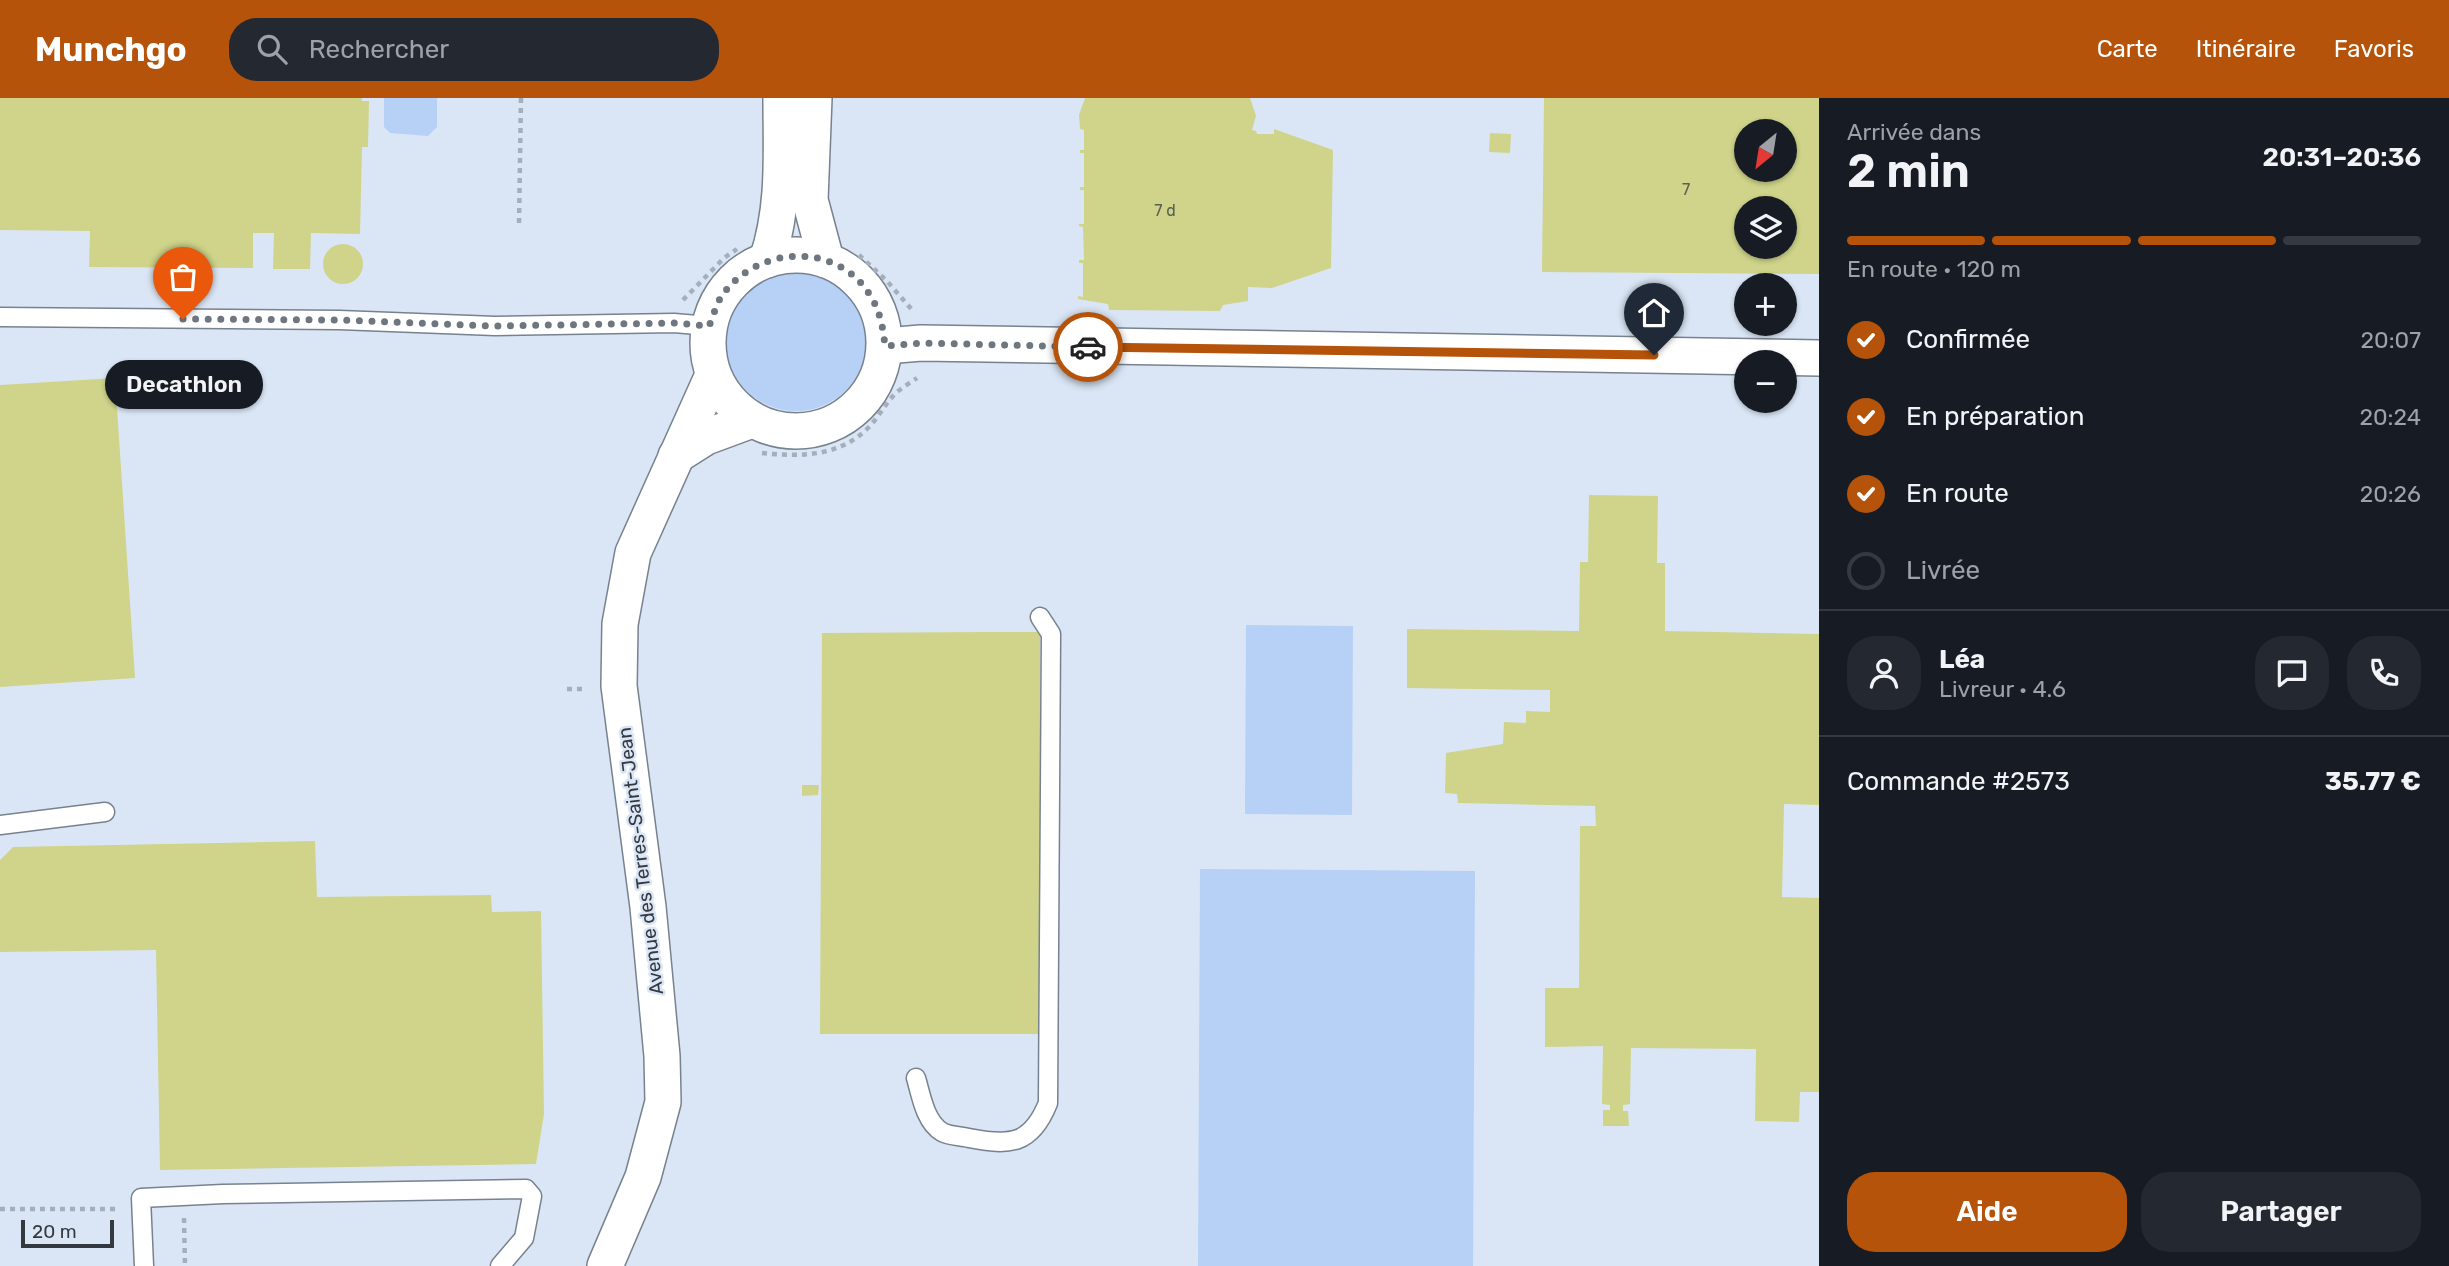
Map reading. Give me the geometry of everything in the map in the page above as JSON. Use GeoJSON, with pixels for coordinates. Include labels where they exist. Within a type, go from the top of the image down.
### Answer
{"type":"FeatureCollection","features":[{"type":"Feature","properties":{"kind":"street"},"geometry":{"type":"LineString","coordinates":[[754,436],[713,375],[708,351],[709,326],[720,298],[754,253],[776,233],[780,199],[781,98]]}},
{"type":"Feature","properties":{"kind":"street"},"geometry":{"type":"LineString","coordinates":[[676,456],[706,437],[754,436],[768,427],[803,432],[829,426],[851,413],[869,394],[881,371],[885,346],[881,318],[869,293],[850,273],[810,200],[814,98]]}},
{"type":"Feature","properties":{"kind":"street"},"geometry":{"type":"LineString","coordinates":[[754,253],[842,256]]}},
{"type":"Feature","properties":{"kind":"street"},"geometry":{"type":"LineString","coordinates":[[885,346],[921,343],[1819,358]]}},
{"type":"Feature","properties":{"kind":"street","name":"Avenue des Terres-Saint-Jean"},"geometry":{"type":"LineString","coordinates":[[606,1266],[643,1177],[663,1102],[662,1056],[648,907],[618,687],[620,624],[633,553],[713,375]]}},
{"type":"Feature","properties":{"kind":"lane"},"geometry":{"type":"LineString","coordinates":[[0,317],[339,320],[495,326],[674,323],[709,326]]}},
{"type":"Feature","properties":{"kind":"lane"},"geometry":{"type":"LineString","coordinates":[[916,1078],[928,1116],[942,1132],[996,1143],[1020,1140],[1033,1131],[1048,1103],[1051,634],[1040,617]]}},
{"type":"Feature","properties":{"kind":"lane"},"geometry":{"type":"LineString","coordinates":[[0,825],[105,812]]}},
{"type":"Feature","properties":{"kind":"lane"},"geometry":{"type":"LineString","coordinates":[[144,1266],[141,1198],[526,1189],[532,1196],[524,1238],[500,1266]]}},
{"type":"Feature","properties":{"kind":"path"},"geometry":{"type":"LineString","coordinates":[[519,223],[522,98]]}},
{"type":"Feature","properties":{"kind":"path"},"geometry":{"type":"LineString","coordinates":[[674,323],[677,306],[724,258],[754,253]]}},
{"type":"Feature","properties":{"kind":"path"},"geometry":{"type":"LineString","coordinates":[[754,436],[803,456],[822,454],[844,446],[867,429],[895,394],[918,377],[921,343],[916,314],[887,281],[842,256]]}},
{"type":"Feature","properties":{"kind":"path"},"geometry":{"type":"LineString","coordinates":[[184,1196],[185,1266]]}},
{"type":"Feature","properties":{"kind":"shaded area"},"geometry":{"type":"Polygon","coordinates":[[[384,98],[437,98],[437,127],[428,136],[390,133],[384,127],[384,98]]]}},
{"type":"Feature","properties":{"kind":"shaded area"},"geometry":{"type":"Polygon","coordinates":[[[796,271],[823,277],[845,292],[860,314],[866,341],[860,368],[845,390],[823,405],[796,411],[769,405],[747,390],[732,368],[726,341],[732,314],[747,292],[769,277],[796,271]]]}},
{"type":"Feature","properties":{"kind":"shaded area"},"geometry":{"type":"Polygon","coordinates":[[[1246,625],[1353,626],[1352,815],[1245,814],[1246,625]]]}},
{"type":"Feature","properties":{"kind":"shaded area"},"geometry":{"type":"Polygon","coordinates":[[[1200,869],[1475,871],[1473,1266],[1198,1266],[1200,869]]]}},
{"type":"Feature","properties":{"kind":"building"},"geometry":{"type":"Polygon","coordinates":[[[0,98],[362,98],[362,101],[369,101],[368,147],[362,147],[360,234],[311,233],[310,269],[273,269],[274,233],[253,233],[253,268],[89,267],[90,231],[0,230],[0,98]]]}},
{"type":"Feature","properties":{"kind":"building"},"geometry":{"type":"Polygon","coordinates":[[[1085,98],[1250,98],[1256,116],[1252,130],[1257,134],[1274,134],[1274,129],[1333,150],[1331,268],[1272,288],[1248,287],[1248,301],[1223,305],[1220,311],[1109,310],[1108,304],[1078,299],[1078,296],[1083,297],[1083,263],[1079,263],[1079,260],[1084,260],[1083,227],[1079,224],[1084,224],[1084,190],[1080,190],[1080,187],[1084,187],[1084,153],[1080,153],[1080,150],[1084,150],[1084,130],[1080,129],[1079,115],[1085,98]]]}},
{"type":"Feature","properties":{"kind":"building"},"geometry":{"type":"Polygon","coordinates":[[[1544,98],[1819,98],[1819,274],[1542,272],[1544,98]]]}},
{"type":"Feature","properties":{"kind":"building"},"geometry":{"type":"Polygon","coordinates":[[[1490,133],[1511,134],[1510,153],[1489,152],[1490,133]]]}},
{"type":"Feature","properties":{"kind":"building"},"geometry":{"type":"Polygon","coordinates":[[[343,244],[351,245],[357,250],[362,256],[362,272],[357,278],[351,283],[343,284],[335,283],[329,278],[324,272],[323,264],[324,256],[329,250],[335,245],[343,244]]]}},
{"type":"Feature","properties":{"kind":"building"},"geometry":{"type":"Polygon","coordinates":[[[115,378],[135,678],[0,687],[0,385],[115,378]]]}},
{"type":"Feature","properties":{"kind":"building"},"geometry":{"type":"Polygon","coordinates":[[[1589,495],[1658,496],[1657,563],[1665,563],[1665,631],[1819,634],[1819,805],[1784,804],[1782,897],[1819,898],[1819,1092],[1800,1092],[1799,1122],[1755,1121],[1756,1049],[1631,1048],[1630,1104],[1623,1105],[1623,1111],[1628,1111],[1629,1126],[1603,1126],[1603,1110],[1610,1110],[1610,1105],[1602,1104],[1603,1046],[1545,1047],[1545,988],[1579,988],[1580,826],[1596,826],[1595,806],[1458,803],[1457,794],[1445,793],[1446,753],[1503,744],[1504,722],[1526,723],[1526,711],[1550,712],[1550,690],[1407,688],[1407,629],[1579,631],[1580,562],[1588,562],[1589,495]]]}},
{"type":"Feature","properties":{"kind":"building"},"geometry":{"type":"Polygon","coordinates":[[[1040,632],[1040,1034],[820,1034],[822,633],[1040,632]]]}},
{"type":"Feature","properties":{"kind":"building"},"geometry":{"type":"Polygon","coordinates":[[[802,785],[819,785],[818,795],[802,796],[802,785]]]}},
{"type":"Feature","properties":{"kind":"building"},"geometry":{"type":"Polygon","coordinates":[[[315,841],[317,897],[491,895],[492,912],[541,911],[544,1114],[536,1164],[160,1170],[156,950],[0,952],[0,860],[13,847],[315,841]]]}},
{"type":"Feature","properties":{"kind":"way so far"},"geometry":{"type":"LineString","coordinates":[[183,319],[339,320],[495,326],[674,323],[709,326],[720,298],[740,274],[767,260],[796,255],[826,260],[850,273],[869,293],[881,318],[885,346],[921,343],[1088,347]]}},
{"type":"Feature","properties":{"kind":"place","name":"Decathlon"},"geometry":{"type":"Point","coordinates":[183,319]}},
{"type":"Feature","properties":{"kind":"route"},"geometry":{"type":"LineString","coordinates":[[1088,347],[1654,355]]}}]}
